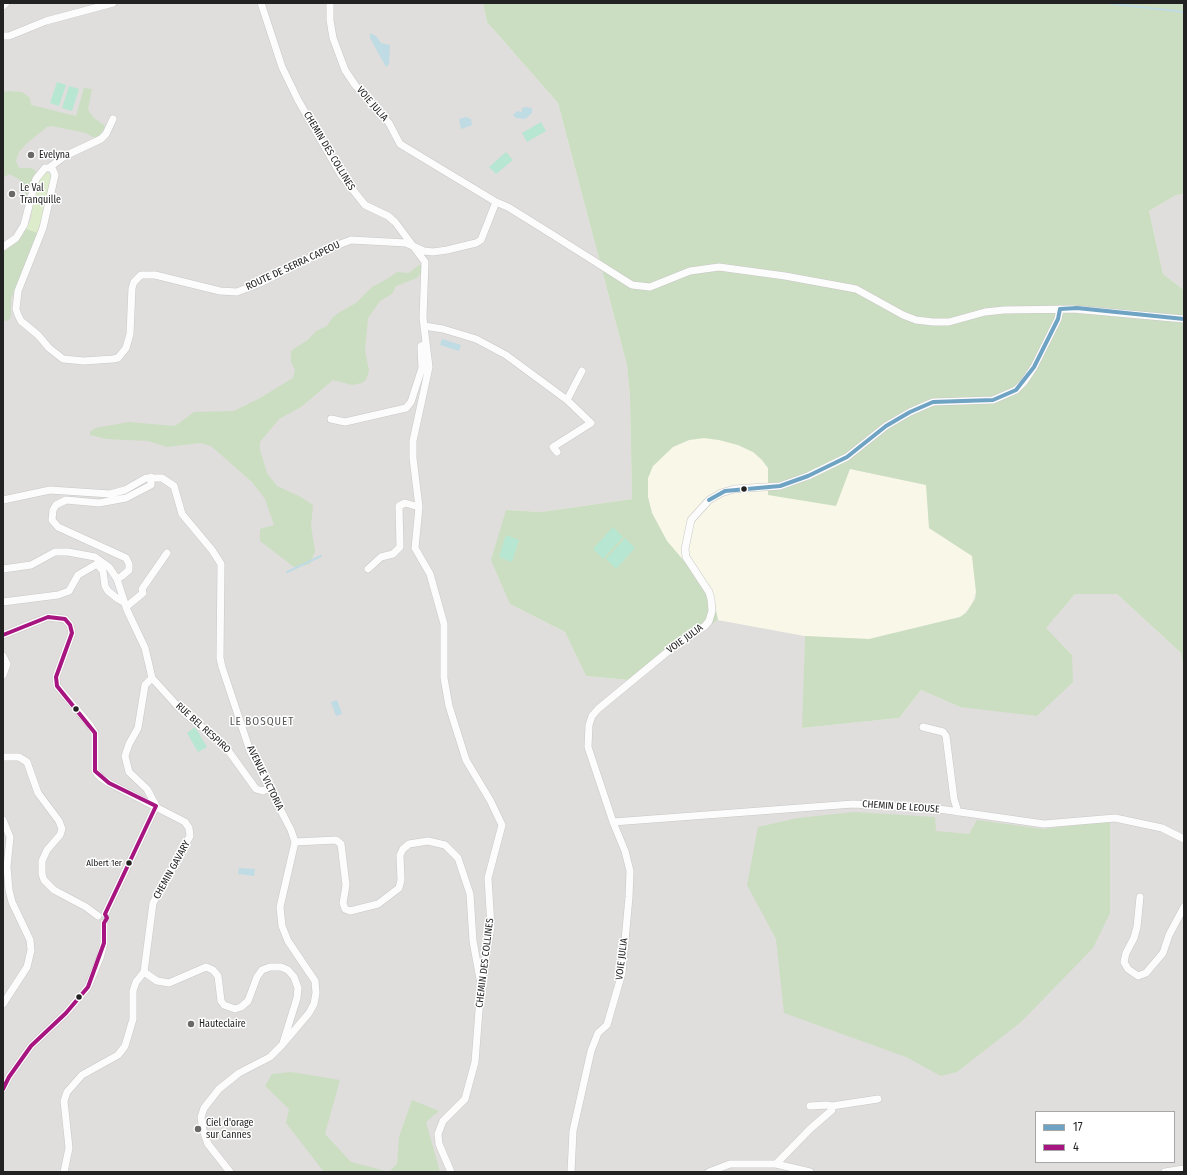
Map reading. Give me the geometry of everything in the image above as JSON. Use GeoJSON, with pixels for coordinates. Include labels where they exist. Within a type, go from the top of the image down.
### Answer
{"type":"FeatureCollection","features":[{"type":"Feature","properties":{"kind":"street"},"geometry":{"type":"LineString","coordinates":[[3,6],[6,3]]}},
{"type":"Feature","properties":{"kind":"street"},"geometry":{"type":"LineString","coordinates":[[3,36],[9,36],[46,21],[113,3]]}},
{"type":"Feature","properties":{"kind":"street","name":"CHEMIN DES COLLINES"},"geometry":{"type":"LineString","coordinates":[[261,3],[282,67],[298,100],[341,175],[361,200],[370,207],[388,216],[416,248],[426,262],[424,326],[429,374],[412,448],[419,506],[415,548],[430,574],[444,624],[444,678],[446,695],[466,760],[490,800],[502,825],[488,878],[491,927],[481,985],[477,1049],[472,1079],[465,1099],[443,1121],[438,1134],[439,1144],[451,1172]]}},
{"type":"Feature","properties":{"kind":"street","name":"VOIE JULIA"},"geometry":{"type":"LineString","coordinates":[[330,3],[330,20],[333,38],[345,70],[355,85],[389,123],[396,140],[424,159],[496,202],[508,207],[553,235],[624,282],[640,287],[650,286],[690,271],[719,267],[785,276],[856,289],[903,315],[916,320],[933,322],[949,322],[985,312],[1077,308],[1184,319]]}},
{"type":"Feature","properties":{"kind":"street"},"geometry":{"type":"LineString","coordinates":[[3,247],[19,233],[26,217],[36,179],[45,168],[50,167],[65,156],[101,139],[106,134],[113,119]]}},
{"type":"Feature","properties":{"kind":"street","name":"ROUTE DE SERRA CAPEOU"},"geometry":{"type":"LineString","coordinates":[[50,167],[54,170],[55,175],[43,228],[20,284],[16,309],[21,321],[57,356],[63,360],[84,362],[113,359],[122,354],[126,348],[130,334],[132,288],[134,282],[141,275],[155,275],[220,291],[237,292],[260,283],[328,249],[351,240],[400,242],[433,252],[476,243],[483,238],[496,202]]}},
{"type":"Feature","properties":{"kind":"street","name":"VOIE JULIA"},"geometry":{"type":"LineString","coordinates":[[571,1172],[573,1130],[591,1050],[598,1033],[607,1025],[622,973],[630,897],[630,871],[625,851],[613,822],[588,747],[589,725],[592,716],[598,709],[677,644],[705,626],[709,621],[712,611],[709,592],[686,557],[685,549],[691,520],[709,500],[725,491],[780,486],[808,476],[847,457],[886,426],[910,412],[933,402],[994,400],[1016,390],[1034,368],[1058,319],[1060,309]]}},
{"type":"Feature","properties":{"kind":"street"},"geometry":{"type":"LineString","coordinates":[[424,326],[442,329],[476,339],[506,354],[568,400],[590,423],[553,447],[557,452]]}},
{"type":"Feature","properties":{"kind":"street"},"geometry":{"type":"LineString","coordinates":[[331,419],[345,422],[406,408],[411,402],[422,368],[421,346],[426,344]]}},
{"type":"Feature","properties":{"kind":"street"},"geometry":{"type":"LineString","coordinates":[[568,400],[582,371]]}},
{"type":"Feature","properties":{"kind":"street"},"geometry":{"type":"LineString","coordinates":[[3,500],[50,490],[110,494],[118,492],[139,481],[151,477],[151,485],[126,498],[100,503],[66,500],[56,505],[53,510],[52,520],[58,527],[126,558],[129,564],[129,570],[126,574],[117,579]]}},
{"type":"Feature","properties":{"kind":"street","name":"AVENUE VICTORIA"},"geometry":{"type":"LineString","coordinates":[[151,477],[162,478],[174,486],[182,514],[219,559],[222,569],[220,652],[222,667],[250,751],[291,830],[295,842]]}},
{"type":"Feature","properties":{"kind":"street"},"geometry":{"type":"LineString","coordinates":[[368,570],[381,557],[393,554],[400,547],[399,506],[405,503],[419,506]]}},
{"type":"Feature","properties":{"kind":"street"},"geometry":{"type":"LineString","coordinates":[[3,569],[31,565],[55,552],[68,552],[91,556],[103,561],[117,579],[125,605],[146,648],[152,678],[145,685],[138,728],[129,744],[125,756],[129,772],[147,789],[156,806],[101,915],[99,922],[104,923],[104,943],[100,958],[88,987],[66,1013],[31,1046],[8,1077],[3,1089]]}},
{"type":"Feature","properties":{"kind":"street"},"geometry":{"type":"LineString","coordinates":[[125,605],[143,593],[142,589],[167,554]]}},
{"type":"Feature","properties":{"kind":"street"},"geometry":{"type":"LineString","coordinates":[[3,602],[58,595],[69,591],[78,575],[96,564],[102,571],[105,586],[108,591],[125,605]]}},
{"type":"Feature","properties":{"kind":"street","name":"CHEMIN GAVARY"},"geometry":{"type":"LineString","coordinates":[[3,635],[48,617],[65,619],[70,625],[72,633],[56,677],[57,686],[95,733],[95,771],[100,777],[109,783],[185,822],[189,828],[190,836],[153,903],[144,972]]}},
{"type":"Feature","properties":{"kind":"street"},"geometry":{"type":"LineString","coordinates":[[3,656],[7,664],[3,675]]}},
{"type":"Feature","properties":{"kind":"street","name":"RUE BEL RESPIRO"},"geometry":{"type":"LineString","coordinates":[[152,678],[182,710],[225,746],[256,789],[262,791],[268,788]]}},
{"type":"Feature","properties":{"kind":"street"},"geometry":{"type":"LineString","coordinates":[[923,727],[943,732],[946,736],[954,798],[958,812]]}},
{"type":"Feature","properties":{"kind":"street"},"geometry":{"type":"LineString","coordinates":[[3,757],[19,757],[27,762],[38,793],[60,821],[62,829],[60,834],[47,850],[42,861],[42,874],[44,880],[54,890],[101,915]]}},
{"type":"Feature","properties":{"kind":"street","name":"CHEMIN DE LEOUSE"},"geometry":{"type":"LineString","coordinates":[[613,822],[853,804],[958,812],[1044,824],[1115,818],[1162,828],[1184,839]]}},
{"type":"Feature","properties":{"kind":"street"},"geometry":{"type":"LineString","coordinates":[[3,820],[10,837],[7,867],[9,890],[12,902],[30,940],[31,950],[27,967],[3,1004]]}},
{"type":"Feature","properties":{"kind":"street"},"geometry":{"type":"LineString","coordinates":[[230,1172],[208,1144],[201,1117],[204,1108],[219,1088],[239,1073],[270,1057],[309,1013],[314,1004],[316,993],[315,981],[288,941],[282,926],[280,907],[295,842],[336,840],[341,844],[346,885],[343,904],[345,909],[350,911],[378,904],[398,888],[401,880],[400,855],[403,849],[409,844],[428,842],[445,845],[458,858],[470,894],[474,941],[481,985]]}},
{"type":"Feature","properties":{"kind":"street"},"geometry":{"type":"LineString","coordinates":[[1140,897],[1137,927],[1134,938],[1126,952],[1124,962],[1128,969],[1138,976],[1146,973],[1163,953],[1169,935],[1184,907]]}},
{"type":"Feature","properties":{"kind":"street"},"geometry":{"type":"LineString","coordinates":[[64,1172],[69,1148],[64,1102],[67,1092],[82,1075],[118,1055],[125,1046],[133,1019],[133,991],[136,982],[144,972],[157,981],[168,983],[206,967],[213,970],[218,976],[221,1001],[224,1005],[235,1009],[241,1007],[248,1001],[257,977],[262,970],[270,967],[281,967],[288,970],[294,977],[298,988],[297,998],[282,1045]]}},
{"type":"Feature","properties":{"kind":"street"},"geometry":{"type":"LineString","coordinates":[[810,1106],[832,1106],[878,1099]]}},
{"type":"Feature","properties":{"kind":"street"},"geometry":{"type":"LineString","coordinates":[[776,1164],[810,1129],[832,1110],[832,1106]]}},
{"type":"Feature","properties":{"kind":"street"},"geometry":{"type":"LineString","coordinates":[[709,1172],[730,1164],[743,1169],[776,1164],[810,1172]]}},
{"type":"Feature","properties":{"kind":"street"},"geometry":{"type":"LineString","coordinates":[[1165,1172],[1184,1169]]}},
{"type":"Feature","properties":{"kind":"shaded area"},"geometry":{"type":"Polygon","coordinates":[[[3,3],[483,3],[487,22],[558,103],[627,365],[630,398],[632,499],[541,512],[506,510],[510,604],[565,632],[586,676],[629,680],[718,620],[805,636],[803,728],[899,718],[921,690],[960,707],[1072,655],[1045,628],[1075,594],[1117,594],[1181,653],[1184,672],[1184,1172],[3,1172],[3,3]]]}},
{"type":"Feature","properties":{"kind":"shaded area"},"geometry":{"type":"Polygon","coordinates":[[[1184,194],[1184,290],[1163,274],[1149,211],[1176,195],[1184,194]]]}},
{"type":"Feature","properties":{"kind":"shaded area"},"geometry":{"type":"Polygon","coordinates":[[[704,438],[738,445],[753,452],[762,460],[768,468],[768,495],[850,469],[927,485],[929,528],[972,556],[976,592],[971,606],[960,617],[869,639],[805,636],[718,620],[713,595],[667,541],[652,513],[648,497],[648,478],[653,466],[673,447],[689,440],[704,438]]]}},
{"type":"Feature","properties":{"kind":"shaded area"},"geometry":{"type":"Polygon","coordinates":[[[104,566],[120,594],[117,595],[110,590],[104,566]]]}},
{"type":"Feature","properties":{"kind":"green space"},"geometry":{"type":"Polygon","coordinates":[[[483,3],[1184,3],[1184,194],[1176,195],[1149,211],[1163,274],[1184,290],[1184,672],[1181,653],[1117,594],[1075,594],[1046,628],[1072,655],[1073,682],[1037,716],[960,707],[921,690],[899,718],[802,728],[805,636],[869,639],[960,617],[966,613],[975,599],[976,592],[972,556],[929,528],[926,485],[850,469],[836,506],[768,495],[768,468],[762,460],[753,452],[738,445],[704,438],[689,440],[673,447],[653,466],[648,478],[648,497],[652,513],[667,541],[713,595],[718,620],[629,680],[586,676],[565,632],[510,604],[491,560],[506,510],[541,512],[632,499],[630,398],[627,365],[558,103],[487,22],[483,3]]]}},
{"type":"Feature","properties":{"kind":"green space"},"geometry":{"type":"Polygon","coordinates":[[[57,82],[66,85],[59,106],[50,103],[57,82]]]}},
{"type":"Feature","properties":{"kind":"green space"},"geometry":{"type":"Polygon","coordinates":[[[69,86],[79,89],[72,111],[62,108],[69,86]]]}},
{"type":"Feature","properties":{"kind":"green space"},"geometry":{"type":"Polygon","coordinates":[[[84,88],[92,89],[88,110],[94,118],[105,126],[104,129],[98,137],[93,137],[86,133],[51,126],[47,127],[27,143],[19,152],[16,161],[19,168],[31,168],[36,171],[26,196],[19,179],[9,174],[3,178],[3,92],[22,92],[30,98],[31,105],[76,116],[84,88]]]}},
{"type":"Feature","properties":{"kind":"green space"},"geometry":{"type":"Polygon","coordinates":[[[541,122],[546,131],[527,142],[522,133],[541,122]]]}},
{"type":"Feature","properties":{"kind":"green space"},"geometry":{"type":"Polygon","coordinates":[[[506,152],[513,160],[496,174],[489,167],[506,152]]]}},
{"type":"Feature","properties":{"kind":"green space"},"geometry":{"type":"Polygon","coordinates":[[[46,172],[51,175],[43,215],[37,233],[26,229],[31,219],[34,195],[40,177],[46,172]]]}},
{"type":"Feature","properties":{"kind":"green space"},"geometry":{"type":"Polygon","coordinates":[[[26,229],[37,233],[11,299],[10,319],[6,321],[3,320],[3,251],[18,239],[26,229]]]}},
{"type":"Feature","properties":{"kind":"green space"},"geometry":{"type":"Polygon","coordinates":[[[421,265],[421,273],[417,278],[396,286],[392,294],[380,301],[368,318],[365,350],[369,371],[366,380],[362,383],[352,385],[333,380],[301,407],[279,419],[260,442],[260,450],[267,473],[277,486],[301,497],[313,505],[311,526],[315,551],[310,564],[294,567],[260,541],[260,529],[274,525],[265,499],[252,482],[211,446],[200,443],[167,447],[148,441],[106,439],[90,435],[90,432],[95,428],[129,422],[175,426],[194,412],[234,411],[260,398],[293,378],[295,370],[291,362],[291,351],[308,340],[316,331],[327,326],[333,317],[356,303],[372,287],[397,272],[409,273],[421,265]]]}},
{"type":"Feature","properties":{"kind":"green space"},"geometry":{"type":"Polygon","coordinates":[[[613,527],[623,537],[603,559],[593,549],[613,527]]]}},
{"type":"Feature","properties":{"kind":"green space"},"geometry":{"type":"Polygon","coordinates":[[[506,535],[519,540],[512,562],[499,557],[506,535]]]}},
{"type":"Feature","properties":{"kind":"green space"},"geometry":{"type":"Polygon","coordinates":[[[625,538],[635,548],[616,569],[606,559],[625,538]]]}},
{"type":"Feature","properties":{"kind":"green space"},"geometry":{"type":"Polygon","coordinates":[[[195,727],[207,747],[198,752],[187,733],[195,727]]]}},
{"type":"Feature","properties":{"kind":"green space"},"geometry":{"type":"Polygon","coordinates":[[[854,812],[935,817],[936,831],[969,834],[977,820],[1043,829],[1110,821],[1110,913],[1093,948],[1021,1022],[957,1072],[941,1076],[906,1057],[784,1013],[776,939],[747,885],[758,827],[798,818],[854,812]]]}},
{"type":"Feature","properties":{"kind":"green space"},"geometry":{"type":"Polygon","coordinates":[[[291,1072],[340,1080],[325,1134],[351,1162],[389,1172],[324,1172],[286,1123],[289,1109],[265,1086],[272,1074],[291,1072]]]}},
{"type":"Feature","properties":{"kind":"green space"},"geometry":{"type":"Polygon","coordinates":[[[412,1100],[439,1111],[426,1122],[440,1172],[389,1172],[397,1164],[399,1137],[412,1100]]]}},
{"type":"Feature","properties":{"kind":"water"},"geometry":{"type":"Polygon","coordinates":[[[370,33],[376,36],[381,43],[390,45],[389,64],[386,67],[370,38],[370,33]]]}},
{"type":"Feature","properties":{"kind":"water"},"geometry":{"type":"Polygon","coordinates":[[[522,108],[532,108],[532,113],[525,119],[516,118],[513,115],[517,111],[522,112],[522,108]]]}},
{"type":"Feature","properties":{"kind":"water"},"geometry":{"type":"Polygon","coordinates":[[[466,117],[471,119],[472,125],[461,129],[459,119],[466,117]]]}},
{"type":"Feature","properties":{"kind":"water"},"geometry":{"type":"Polygon","coordinates":[[[442,339],[461,345],[459,351],[440,345],[442,339]]]}},
{"type":"Feature","properties":{"kind":"water"},"geometry":{"type":"Polygon","coordinates":[[[337,700],[342,714],[336,716],[331,702],[337,700]]]}},
{"type":"Feature","properties":{"kind":"water"},"geometry":{"type":"Polygon","coordinates":[[[239,868],[255,869],[254,876],[238,874],[239,868]]]}},
{"type":"Feature","properties":{"kind":"waterway"},"geometry":{"type":"LineString","coordinates":[[1106,3],[1184,12]]}},
{"type":"Feature","properties":{"kind":"waterway"},"geometry":{"type":"LineString","coordinates":[[287,572],[321,556]]}},
{"type":"Feature","properties":{"kind":"transit line","name":"17"},"geometry":{"type":"LineString","coordinates":[[1060,309],[1077,308],[1184,319]]}},
{"type":"Feature","properties":{"kind":"transit line","name":"17"},"geometry":{"type":"LineString","coordinates":[[709,500],[725,491],[780,486],[808,476],[847,457],[886,426],[910,412],[933,402],[993,400],[1016,390],[1034,367],[1058,319],[1060,309]]}},
{"type":"Feature","properties":{"kind":"transit line","name":"4"},"geometry":{"type":"LineString","coordinates":[[3,635],[48,617],[65,619],[70,625],[72,633],[56,677],[57,686],[95,733],[95,771],[109,783],[156,806],[105,914],[107,918],[104,923],[104,943],[88,987],[66,1013],[31,1046],[9,1077],[3,1089]]}},
{"type":"Feature","properties":{"kind":"place","name":"Evelyna"},"geometry":{"type":"Point","coordinates":[31,155]}},
{"type":"Feature","properties":{"kind":"place","name":"Le Val Tranquille"},"geometry":{"type":"Point","coordinates":[12,194]}},
{"type":"Feature","properties":{"kind":"place","name":"Albert 1er"},"geometry":{"type":"Point","coordinates":[129,863]}},
{"type":"Feature","properties":{"kind":"place","name":"Hauteclaire"},"geometry":{"type":"Point","coordinates":[191,1024]}},
{"type":"Feature","properties":{"kind":"place","name":"Ciel d'orage sur Cannes"},"geometry":{"type":"Point","coordinates":[198,1129]}},
{"type":"Feature","properties":{"kind":"district","name":"LE BOSQUET"},"geometry":{"type":"Point","coordinates":[262,722]}}]}
